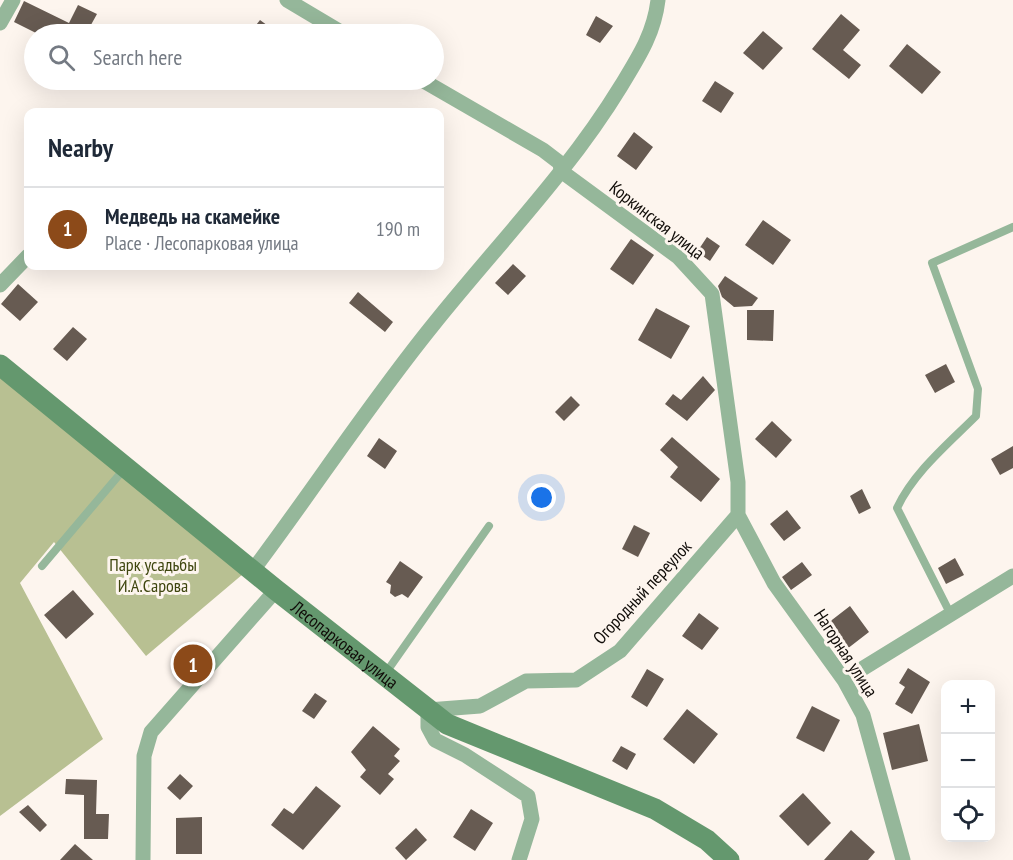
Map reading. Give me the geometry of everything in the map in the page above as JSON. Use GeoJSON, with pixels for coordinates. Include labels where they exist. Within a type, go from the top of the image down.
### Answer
{"type":"FeatureCollection","features":[{"type":"Feature","properties":{"kind":"street"},"geometry":{"type":"LineString","coordinates":[[0,23],[13,0]]}},
{"type":"Feature","properties":{"kind":"street"},"geometry":{"type":"LineString","coordinates":[[287,0],[327,24]]}},
{"type":"Feature","properties":{"kind":"street"},"geometry":{"type":"LineString","coordinates":[[253,570],[363,416],[433,325],[561,171],[608,109],[648,43],[656,18],[658,0]]}},
{"type":"Feature","properties":{"kind":"street","name":"Коркинская улица"},"geometry":{"type":"LineString","coordinates":[[439,90],[543,150],[560,163],[561,171],[678,257],[712,294],[738,482],[738,515]]}},
{"type":"Feature","properties":{"kind":"street"},"geometry":{"type":"LineString","coordinates":[[0,285],[24,260]]}},
{"type":"Feature","properties":{"kind":"street","name":"Лесопарковая улица"},"geometry":{"type":"LineString","coordinates":[[0,365],[276,590],[447,724],[619,792],[655,809],[707,840],[729,860]]}},
{"type":"Feature","properties":{"kind":"street","name":"Нагорная улица"},"geometry":{"type":"LineString","coordinates":[[738,515],[774,583],[844,680],[863,715],[903,860]]}},
{"type":"Feature","properties":{"kind":"street","name":"Огородный переулок"},"geometry":{"type":"LineString","coordinates":[[428,710],[480,706],[526,681],[576,680],[620,651],[738,515]]}},
{"type":"Feature","properties":{"kind":"street"},"geometry":{"type":"LineString","coordinates":[[844,680],[1013,576]]}},
{"type":"Feature","properties":{"kind":"street"},"geometry":{"type":"LineString","coordinates":[[142,860],[144,756],[151,732],[276,590]]}},
{"type":"Feature","properties":{"kind":"street"},"geometry":{"type":"LineString","coordinates":[[428,710],[428,727],[435,740],[465,755],[528,796],[532,819],[519,860]]}},
{"type":"Feature","properties":{"kind":"lane"},"geometry":{"type":"LineString","coordinates":[[950,613],[897,508],[904,493],[923,470],[976,416],[978,389],[932,263],[1013,227]]}},
{"type":"Feature","properties":{"kind":"lane"},"geometry":{"type":"LineString","coordinates":[[42,566],[126,467]]}},
{"type":"Feature","properties":{"kind":"lane"},"geometry":{"type":"LineString","coordinates":[[384,676],[489,526]]}},
{"type":"Feature","properties":{"kind":"green space","name":"Парк усадьбы И.А.Сарова"},"geometry":{"type":"Polygon","coordinates":[[[0,376],[243,574],[146,656],[54,542],[20,583],[103,739],[0,816],[0,376]]]}},
{"type":"Feature","properties":{"kind":"building"},"geometry":{"type":"Polygon","coordinates":[[[24,1],[69,23],[78,5],[97,14],[91,24],[24,24],[24,27],[14,22],[24,1]]]}},
{"type":"Feature","properties":{"kind":"building"},"geometry":{"type":"Polygon","coordinates":[[[841,14],[860,30],[843,50],[861,65],[849,79],[812,49],[841,14]]]}},
{"type":"Feature","properties":{"kind":"building"},"geometry":{"type":"Polygon","coordinates":[[[596,16],[613,26],[600,43],[586,35],[596,16]]]}},
{"type":"Feature","properties":{"kind":"building"},"geometry":{"type":"Polygon","coordinates":[[[763,31],[783,48],[763,70],[743,53],[763,31]]]}},
{"type":"Feature","properties":{"kind":"building"},"geometry":{"type":"Polygon","coordinates":[[[907,44],[941,72],[922,94],[889,66],[907,44]]]}},
{"type":"Feature","properties":{"kind":"building"},"geometry":{"type":"Polygon","coordinates":[[[715,81],[734,93],[721,113],[702,101],[715,81]]]}},
{"type":"Feature","properties":{"kind":"building"},"geometry":{"type":"Polygon","coordinates":[[[634,132],[653,147],[636,170],[617,156],[634,132]]]}},
{"type":"Feature","properties":{"kind":"building"},"geometry":{"type":"Polygon","coordinates":[[[763,220],[791,240],[773,265],[745,245],[763,220]]]}},
{"type":"Feature","properties":{"kind":"building"},"geometry":{"type":"Polygon","coordinates":[[[707,237],[720,246],[710,261],[697,252],[707,237]]]}},
{"type":"Feature","properties":{"kind":"building"},"geometry":{"type":"Polygon","coordinates":[[[631,239],[654,255],[633,285],[610,269],[631,239]]]}},
{"type":"Feature","properties":{"kind":"building"},"geometry":{"type":"Polygon","coordinates":[[[513,264],[526,276],[508,295],[495,283],[513,264]]]}},
{"type":"Feature","properties":{"kind":"building"},"geometry":{"type":"Polygon","coordinates":[[[725,276],[758,298],[752,306],[734,307],[722,297],[718,286],[725,276]]]}},
{"type":"Feature","properties":{"kind":"building"},"geometry":{"type":"Polygon","coordinates":[[[18,284],[38,302],[20,321],[1,304],[18,284]]]}},
{"type":"Feature","properties":{"kind":"building"},"geometry":{"type":"Polygon","coordinates":[[[358,292],[393,322],[385,332],[349,303],[358,292]]]}},
{"type":"Feature","properties":{"kind":"building"},"geometry":{"type":"Polygon","coordinates":[[[656,308],[690,326],[671,359],[638,340],[656,308]]]}},
{"type":"Feature","properties":{"kind":"building"},"geometry":{"type":"Polygon","coordinates":[[[747,310],[774,310],[773,341],[747,340],[747,310]]]}},
{"type":"Feature","properties":{"kind":"building"},"geometry":{"type":"Polygon","coordinates":[[[73,327],[87,339],[67,361],[53,349],[73,327]]]}},
{"type":"Feature","properties":{"kind":"building"},"geometry":{"type":"Polygon","coordinates":[[[946,364],[955,382],[935,393],[925,375],[946,364]]]}},
{"type":"Feature","properties":{"kind":"building"},"geometry":{"type":"Polygon","coordinates":[[[703,376],[715,390],[687,421],[665,404],[673,394],[681,400],[703,376]]]}},
{"type":"Feature","properties":{"kind":"building"},"geometry":{"type":"Polygon","coordinates":[[[571,396],[580,405],[564,421],[555,412],[571,396]]]}},
{"type":"Feature","properties":{"kind":"building"},"geometry":{"type":"Polygon","coordinates":[[[772,421],[792,440],[776,458],[755,439],[772,421]]]}},
{"type":"Feature","properties":{"kind":"building"},"geometry":{"type":"Polygon","coordinates":[[[672,437],[720,479],[701,502],[670,477],[678,467],[660,450],[672,437]]]}},
{"type":"Feature","properties":{"kind":"building"},"geometry":{"type":"Polygon","coordinates":[[[379,438],[397,451],[385,469],[367,456],[379,438]]]}},
{"type":"Feature","properties":{"kind":"building"},"geometry":{"type":"Polygon","coordinates":[[[1013,446],[1013,468],[1000,475],[991,459],[1013,446]]]}},
{"type":"Feature","properties":{"kind":"building"},"geometry":{"type":"Polygon","coordinates":[[[862,489],[871,508],[859,514],[850,496],[862,489]]]}},
{"type":"Feature","properties":{"kind":"building"},"geometry":{"type":"Polygon","coordinates":[[[787,510],[801,528],[784,541],[770,524],[787,510]]]}},
{"type":"Feature","properties":{"kind":"building"},"geometry":{"type":"Polygon","coordinates":[[[634,525],[650,533],[638,557],[622,549],[634,525]]]}},
{"type":"Feature","properties":{"kind":"building"},"geometry":{"type":"Polygon","coordinates":[[[955,558],[964,575],[946,584],[938,568],[955,558]]]}},
{"type":"Feature","properties":{"kind":"building"},"geometry":{"type":"Polygon","coordinates":[[[400,561],[423,577],[408,598],[402,594],[395,597],[390,593],[391,585],[386,582],[400,561]]]}},
{"type":"Feature","properties":{"kind":"building"},"geometry":{"type":"Polygon","coordinates":[[[802,562],[812,575],[791,590],[782,577],[802,562]]]}},
{"type":"Feature","properties":{"kind":"building"},"geometry":{"type":"Polygon","coordinates":[[[73,590],[94,614],[66,639],[44,615],[73,590]]]}},
{"type":"Feature","properties":{"kind":"building"},"geometry":{"type":"Polygon","coordinates":[[[850,606],[869,632],[847,649],[828,623],[850,606]]]}},
{"type":"Feature","properties":{"kind":"building"},"geometry":{"type":"Polygon","coordinates":[[[699,613],[719,628],[702,650],[682,636],[699,613]]]}},
{"type":"Feature","properties":{"kind":"building"},"geometry":{"type":"Polygon","coordinates":[[[908,668],[930,682],[912,714],[895,704],[905,687],[899,683],[908,668]]]}},
{"type":"Feature","properties":{"kind":"building"},"geometry":{"type":"Polygon","coordinates":[[[647,669],[664,679],[647,707],[631,697],[647,669]]]}},
{"type":"Feature","properties":{"kind":"building"},"geometry":{"type":"Polygon","coordinates":[[[315,693],[327,701],[314,719],[302,711],[315,693]]]}},
{"type":"Feature","properties":{"kind":"building"},"geometry":{"type":"Polygon","coordinates":[[[812,706],[840,720],[824,752],[796,738],[812,706]]]}},
{"type":"Feature","properties":{"kind":"building"},"geometry":{"type":"Polygon","coordinates":[[[687,709],[718,734],[694,764],[663,739],[687,709]]]}},
{"type":"Feature","properties":{"kind":"building"},"geometry":{"type":"Polygon","coordinates":[[[919,724],[928,761],[892,770],[883,733],[919,724]]]}},
{"type":"Feature","properties":{"kind":"building"},"geometry":{"type":"Polygon","coordinates":[[[373,726],[400,749],[394,756],[400,761],[388,774],[394,779],[380,795],[360,777],[366,770],[351,752],[373,726]]]}},
{"type":"Feature","properties":{"kind":"building"},"geometry":{"type":"Polygon","coordinates":[[[621,746],[636,754],[627,770],[612,761],[621,746]]]}},
{"type":"Feature","properties":{"kind":"building"},"geometry":{"type":"Polygon","coordinates":[[[180,774],[193,786],[180,800],[167,788],[180,774]]]}},
{"type":"Feature","properties":{"kind":"building"},"geometry":{"type":"Polygon","coordinates":[[[66,779],[97,780],[96,814],[109,814],[108,839],[84,839],[84,795],[65,794],[66,779]]]}},
{"type":"Feature","properties":{"kind":"building"},"geometry":{"type":"Polygon","coordinates":[[[316,786],[341,806],[303,850],[271,825],[284,808],[293,814],[316,786]]]}},
{"type":"Feature","properties":{"kind":"building"},"geometry":{"type":"Polygon","coordinates":[[[803,793],[831,823],[808,846],[779,816],[803,793]]]}},
{"type":"Feature","properties":{"kind":"building"},"geometry":{"type":"Polygon","coordinates":[[[28,805],[47,825],[40,832],[19,812],[28,805]]]}},
{"type":"Feature","properties":{"kind":"building"},"geometry":{"type":"Polygon","coordinates":[[[471,809],[493,823],[475,851],[453,837],[471,809]]]}},
{"type":"Feature","properties":{"kind":"building"},"geometry":{"type":"Polygon","coordinates":[[[202,817],[202,854],[176,854],[176,818],[202,817]]]}},
{"type":"Feature","properties":{"kind":"building"},"geometry":{"type":"Polygon","coordinates":[[[416,828],[427,840],[406,860],[395,848],[416,828]]]}},
{"type":"Feature","properties":{"kind":"building"},"geometry":{"type":"Polygon","coordinates":[[[851,830],[875,852],[868,860],[824,860],[851,830]]]}},
{"type":"Feature","properties":{"kind":"building"},"geometry":{"type":"Polygon","coordinates":[[[75,844],[93,860],[60,860],[75,844]]]}},
{"type":"Feature","properties":{"kind":"place","name":"Медведь на скамейке"},"geometry":{"type":"Point","coordinates":[193,664]}}]}
